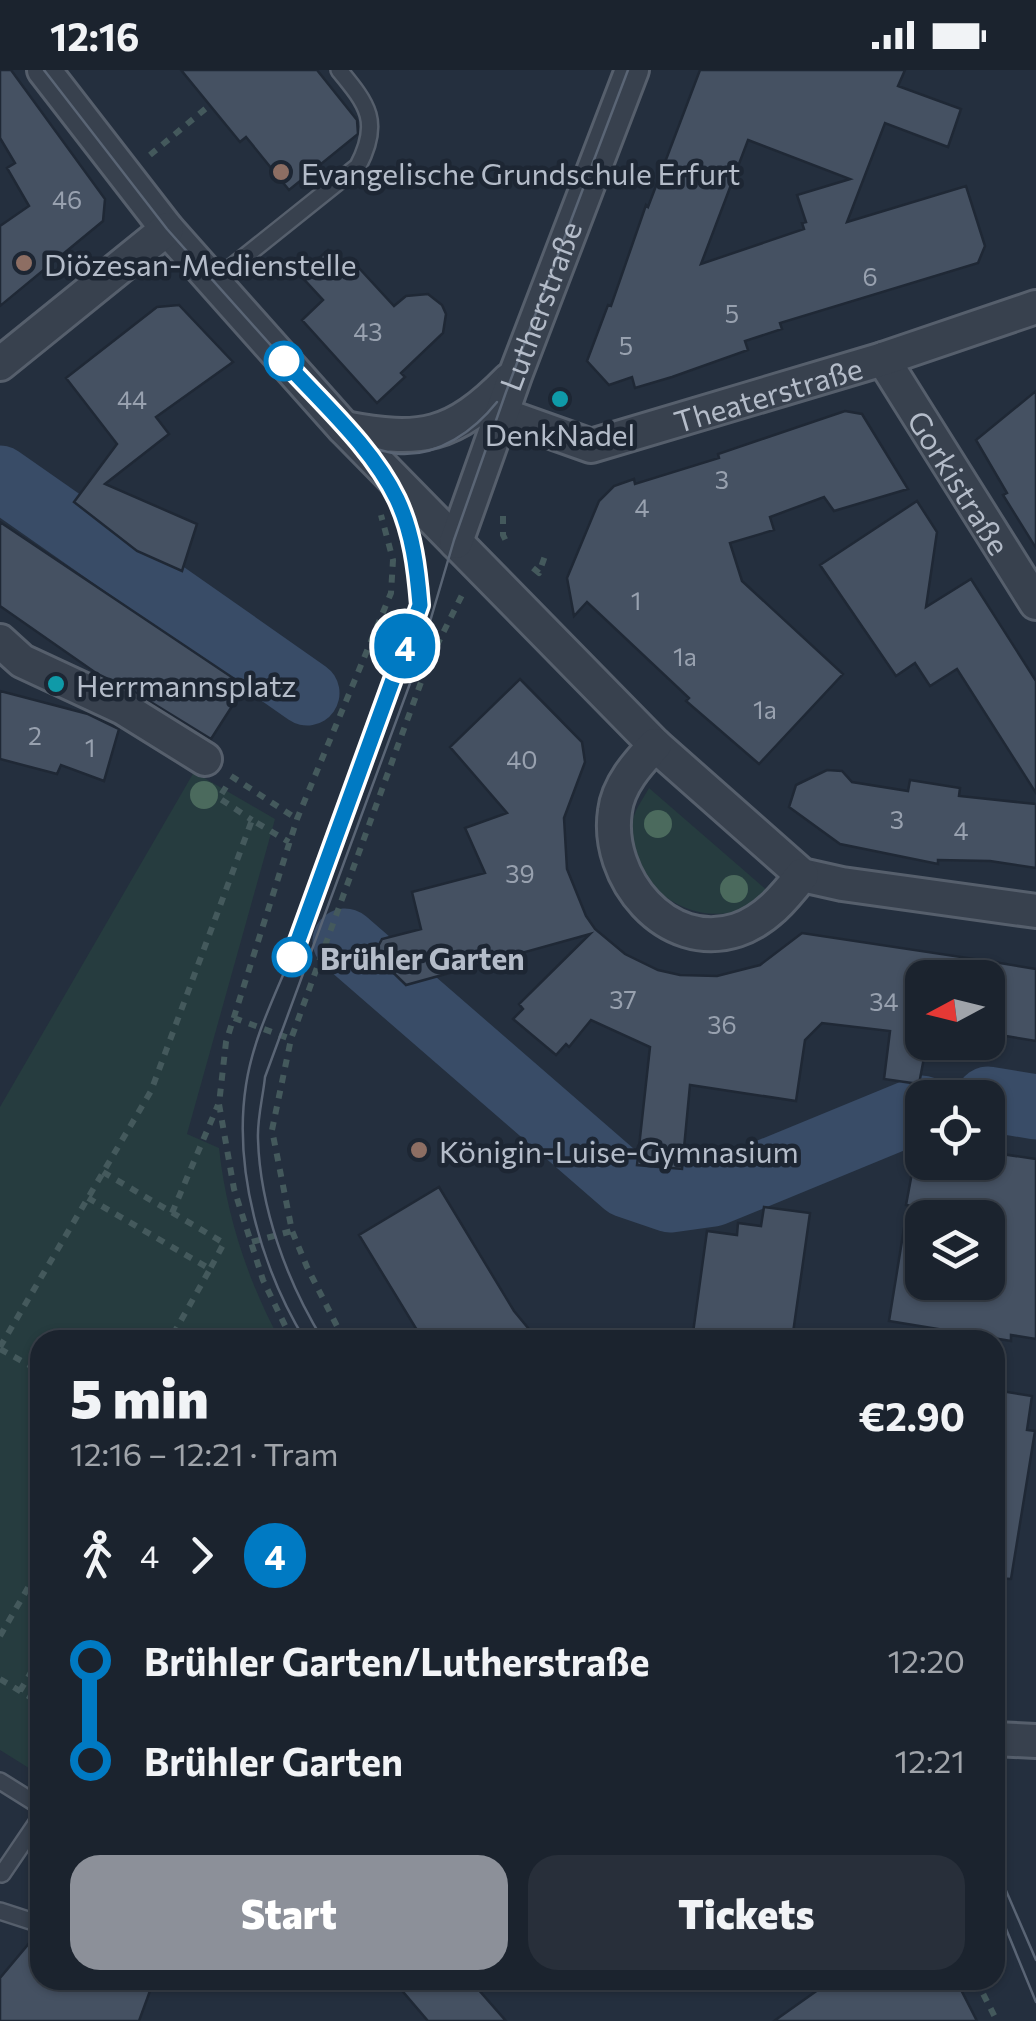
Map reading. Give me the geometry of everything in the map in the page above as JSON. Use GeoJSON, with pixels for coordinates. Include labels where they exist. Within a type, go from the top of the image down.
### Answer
{"type":"FeatureCollection","features":[{"type":"Feature","properties":{"kind":"street"},"geometry":{"type":"LineString","coordinates":[[44,70],[167,229],[402,490],[456,542],[502,566],[655,745],[802,876],[1036,911]]}},
{"type":"Feature","properties":{"kind":"street","name":"Lutherstraße"},"geometry":{"type":"LineString","coordinates":[[456,542],[632,70]]}},
{"type":"Feature","properties":{"kind":"street"},"geometry":{"type":"LineString","coordinates":[[0,364],[167,229]]}},
{"type":"Feature","properties":{"kind":"street","name":"Theaterstraße"},"geometry":{"type":"LineString","coordinates":[[501,414],[595,446],[1036,307]]}},
{"type":"Feature","properties":{"kind":"street","name":"Gorkistraße"},"geometry":{"type":"LineString","coordinates":[[884,358],[1036,603]]}},
{"type":"Feature","properties":{"kind":"street"},"geometry":{"type":"LineString","coordinates":[[344,428],[393,438],[421,436],[462,420],[516,373]]}},
{"type":"Feature","properties":{"kind":"street"},"geometry":{"type":"LineString","coordinates":[[8,653],[122,708],[218,768]]}},
{"type":"Feature","properties":{"kind":"street"},"geometry":{"type":"LineString","coordinates":[[655,745],[632,770],[614,807],[614,842],[622,872],[655,914],[706,934],[734,931],[755,922],[782,902],[802,876]]}},
{"type":"Feature","properties":{"kind":"street"},"geometry":{"type":"LineString","coordinates":[[1005,1739],[1036,1741]]}},
{"type":"Feature","properties":{"kind":"lane"},"geometry":{"type":"LineString","coordinates":[[214,282],[358,166],[370,142],[370,122],[360,96],[339,70]]}},
{"type":"Feature","properties":{"kind":"lane"},"geometry":{"type":"LineString","coordinates":[[0,1781],[30,1800]]}},
{"type":"Feature","properties":{"kind":"lane"},"geometry":{"type":"LineString","coordinates":[[2,1874],[30,1833]]}},
{"type":"Feature","properties":{"kind":"lane"},"geometry":{"type":"LineString","coordinates":[[0,1910],[30,1920]]}},
{"type":"Feature","properties":{"kind":"path"},"geometry":{"type":"LineString","coordinates":[[158,147],[210,106]]}},
{"type":"Feature","properties":{"kind":"path"},"geometry":{"type":"LineString","coordinates":[[287,1330],[264,1280],[234,1188],[219,1104],[226,1042],[298,819],[391,594],[392,560],[381,515],[402,490]]}},
{"type":"Feature","properties":{"kind":"path"},"geometry":{"type":"LineString","coordinates":[[339,1330],[292,1231],[272,1130],[290,1038],[428,664],[460,596],[502,566],[503,512]]}},
{"type":"Feature","properties":{"kind":"path"},"geometry":{"type":"LineString","coordinates":[[526,564],[539,573],[546,553]]}},
{"type":"Feature","properties":{"kind":"path"},"geometry":{"type":"LineString","coordinates":[[372,640],[428,664]]}},
{"type":"Feature","properties":{"kind":"path"},"geometry":{"type":"LineString","coordinates":[[218,768],[298,819]]}},
{"type":"Feature","properties":{"kind":"path"},"geometry":{"type":"LineString","coordinates":[[218,768],[219,798],[290,842]]}},
{"type":"Feature","properties":{"kind":"path"},"geometry":{"type":"LineString","coordinates":[[30,1365],[0,1348],[151,1091],[252,820]]}},
{"type":"Feature","properties":{"kind":"path"},"geometry":{"type":"LineString","coordinates":[[234,1018],[290,1038]]}},
{"type":"Feature","properties":{"kind":"path"},"geometry":{"type":"LineString","coordinates":[[172,1212],[219,1104]]}},
{"type":"Feature","properties":{"kind":"path"},"geometry":{"type":"LineString","coordinates":[[103,1172],[224,1243],[176,1330]]}},
{"type":"Feature","properties":{"kind":"path"},"geometry":{"type":"LineString","coordinates":[[88,1198],[210,1269]]}},
{"type":"Feature","properties":{"kind":"path"},"geometry":{"type":"LineString","coordinates":[[252,1242],[292,1231]]}},
{"type":"Feature","properties":{"kind":"path"},"geometry":{"type":"LineString","coordinates":[[0,1636],[30,1584]]}},
{"type":"Feature","properties":{"kind":"path"},"geometry":{"type":"LineString","coordinates":[[20,1692],[30,1674]]}},
{"type":"Feature","properties":{"kind":"path"},"geometry":{"type":"LineString","coordinates":[[0,1679],[30,1698]]}},
{"type":"Feature","properties":{"kind":"path"},"geometry":{"type":"LineString","coordinates":[[981,1990],[997,2021]]}},
{"type":"Feature","properties":{"kind":"green space","name":"Brühler Garten"},"geometry":{"type":"Polygon","coordinates":[[[194,772],[275,819],[187,1134],[219,1148],[240,1247],[275,1330],[30,1330],[30,1769],[0,1750],[0,1107],[194,772]]]}},
{"type":"Feature","properties":{"kind":"green space"},"geometry":{"type":"Polygon","coordinates":[[[649,788],[770,893],[739,910],[708,913],[689,909],[655,888],[634,855],[631,836],[634,816],[649,788]]]}},
{"type":"Feature","properties":{"kind":"building"},"geometry":{"type":"Polygon","coordinates":[[[0,70],[11,70],[105,199],[103,221],[0,306],[0,226],[29,206],[7,168],[15,163],[0,138],[0,70]]]}},
{"type":"Feature","properties":{"kind":"building"},"geometry":{"type":"Polygon","coordinates":[[[181,70],[317,70],[357,120],[358,134],[289,190],[246,137],[240,142],[181,70]]]}},
{"type":"Feature","properties":{"kind":"building"},"geometry":{"type":"Polygon","coordinates":[[[700,70],[905,70],[898,86],[961,109],[948,147],[885,123],[847,222],[966,186],[985,246],[978,263],[780,323],[782,329],[745,341],[748,350],[635,388],[632,377],[609,385],[587,361],[700,70]],[[748,140],[701,264],[804,229],[802,223],[806,222],[797,195],[850,179],[748,140]]]}},
{"type":"Feature","properties":{"kind":"building"},"geometry":{"type":"Polygon","coordinates":[[[328,250],[351,274],[358,267],[394,306],[406,296],[428,294],[442,305],[446,314],[443,333],[401,373],[405,377],[377,403],[302,320],[323,300],[300,275],[328,250]]]}},
{"type":"Feature","properties":{"kind":"building"},"geometry":{"type":"Polygon","coordinates":[[[179,305],[233,362],[156,417],[169,434],[105,484],[197,524],[182,571],[137,551],[74,502],[117,444],[66,378],[157,307],[179,305]]]}},
{"type":"Feature","properties":{"kind":"building"},"geometry":{"type":"Polygon","coordinates":[[[1036,391],[1036,548],[1003,495],[1007,493],[976,440],[1036,391]]]}},
{"type":"Feature","properties":{"kind":"building"},"geometry":{"type":"Polygon","coordinates":[[[845,411],[862,414],[908,489],[834,511],[824,497],[770,517],[774,530],[730,543],[742,581],[843,674],[759,764],[686,701],[689,698],[587,602],[574,616],[567,578],[599,501],[614,486],[634,479],[635,484],[719,458],[718,454],[845,411]]]}},
{"type":"Feature","properties":{"kind":"building"},"geometry":{"type":"Polygon","coordinates":[[[917,501],[937,532],[926,607],[971,579],[1036,681],[1036,793],[957,669],[930,686],[915,663],[896,676],[820,565],[917,501]]]}},
{"type":"Feature","properties":{"kind":"building"},"geometry":{"type":"Polygon","coordinates":[[[0,522],[245,686],[211,739],[96,673],[0,606],[0,522]]]}},
{"type":"Feature","properties":{"kind":"building"},"geometry":{"type":"Polygon","coordinates":[[[520,679],[582,742],[585,762],[564,818],[567,869],[595,929],[625,954],[658,970],[717,976],[760,965],[802,933],[981,960],[905,960],[905,1060],[924,1060],[920,1080],[884,1079],[890,1031],[822,1023],[805,1040],[796,1101],[690,1085],[682,1169],[637,1165],[650,1047],[591,1020],[569,1047],[566,1044],[556,1055],[513,1019],[523,1009],[519,1004],[590,934],[406,985],[374,954],[382,939],[421,929],[412,892],[485,873],[465,828],[507,813],[450,747],[520,679]]]}},
{"type":"Feature","properties":{"kind":"building"},"geometry":{"type":"Polygon","coordinates":[[[0,691],[88,714],[119,729],[104,781],[61,765],[57,774],[0,759],[0,691]]]}},
{"type":"Feature","properties":{"kind":"building"},"geometry":{"type":"Polygon","coordinates":[[[827,770],[842,771],[852,782],[908,791],[910,780],[960,788],[959,796],[1036,804],[1036,868],[990,861],[938,860],[938,864],[840,844],[789,807],[796,785],[827,770]]]}},
{"type":"Feature","properties":{"kind":"building"},"geometry":{"type":"Polygon","coordinates":[[[1005,964],[1036,969],[1036,1041],[1005,1036],[1005,964]]]}},
{"type":"Feature","properties":{"kind":"building"},"geometry":{"type":"Polygon","coordinates":[[[1005,1154],[1036,1159],[1036,1339],[1011,1335],[1011,1341],[1005,1340],[1005,1330],[944,1330],[889,1321],[905,1222],[905,1300],[1005,1300],[1005,1200],[907,1200],[911,1180],[1005,1180],[1005,1154]]]}},
{"type":"Feature","properties":{"kind":"building"},"geometry":{"type":"Polygon","coordinates":[[[439,1187],[514,1311],[530,1330],[417,1330],[359,1235],[439,1187]]]}},
{"type":"Feature","properties":{"kind":"building"},"geometry":{"type":"Polygon","coordinates":[[[764,1207],[810,1213],[793,1330],[693,1330],[707,1231],[737,1235],[738,1223],[761,1226],[764,1207]]]}},
{"type":"Feature","properties":{"kind":"building"},"geometry":{"type":"Polygon","coordinates":[[[1005,1392],[1032,1396],[1027,1430],[1035,1431],[1011,1579],[1005,1579],[1005,1392]]]}},
{"type":"Feature","properties":{"kind":"building"},"geometry":{"type":"Polygon","coordinates":[[[30,1942],[30,1990],[150,1990],[139,2021],[0,2021],[0,1978],[30,1942]]]}},
{"type":"Feature","properties":{"kind":"building"},"geometry":{"type":"Polygon","coordinates":[[[402,1990],[479,1990],[506,2021],[428,2021],[402,1990]]]}},
{"type":"Feature","properties":{"kind":"building"},"geometry":{"type":"Polygon","coordinates":[[[818,1990],[961,1990],[977,2021],[774,2021],[818,1990]]]}},
{"type":"Feature","properties":{"kind":"waterway"},"geometry":{"type":"LineString","coordinates":[[0,478],[307,693]]}},
{"type":"Feature","properties":{"kind":"waterway"},"geometry":{"type":"LineString","coordinates":[[345,941],[626,1185],[670,1200],[713,1194],[905,1115]]}},
{"type":"Feature","properties":{"kind":"waterway"},"geometry":{"type":"LineString","coordinates":[[1005,1102],[1036,1107]]}},
{"type":"Feature","properties":{"kind":"tram line"},"geometry":{"type":"LineString","coordinates":[[44,70],[167,229],[360,445],[396,498],[416,559],[420,605],[262,1027],[246,1085],[244,1150],[254,1217],[275,1282],[299,1330]]}},
{"type":"Feature","properties":{"kind":"tram line"},"geometry":{"type":"LineString","coordinates":[[317,1330],[287,1269],[264,1191],[258,1131],[265,1077],[419,659],[454,540],[506,392],[628,70]]}},
{"type":"Feature","properties":{"kind":"tram line","name":"4"},"geometry":{"type":"LineString","coordinates":[[284,361],[360,445],[396,498],[416,560],[420,605],[292,957]]}},
{"type":"Feature","properties":{"kind":"tram line"},"geometry":{"type":"LineString","coordinates":[[360,445],[400,454],[428,451],[466,432],[497,402]]}},
{"type":"Feature","properties":{"kind":"tram line"},"geometry":{"type":"LineString","coordinates":[[1005,1888],[1036,1960]]}},
{"type":"Feature","properties":{"kind":"tram line"},"geometry":{"type":"LineString","coordinates":[[1005,1926],[1036,2002]]}},
{"type":"Feature","properties":{"kind":"place","name":"Evangelische Grundschule Erfurt"},"geometry":{"type":"Point","coordinates":[281,172]}},
{"type":"Feature","properties":{"kind":"place","name":"Diözesan-Medienstelle"},"geometry":{"type":"Point","coordinates":[24,263]}},
{"type":"Feature","properties":{"kind":"place","name":"DenkNadel"},"geometry":{"type":"Point","coordinates":[560,399]}},
{"type":"Feature","properties":{"kind":"place","name":"Herrmannsplatz"},"geometry":{"type":"Point","coordinates":[56,684]}},
{"type":"Feature","properties":{"kind":"place","name":"Brühler Garten"},"geometry":{"type":"Point","coordinates":[292,957]}},
{"type":"Feature","properties":{"kind":"place","name":"Königin-Luise-Gymnasium"},"geometry":{"type":"Point","coordinates":[419,1150]}}]}
